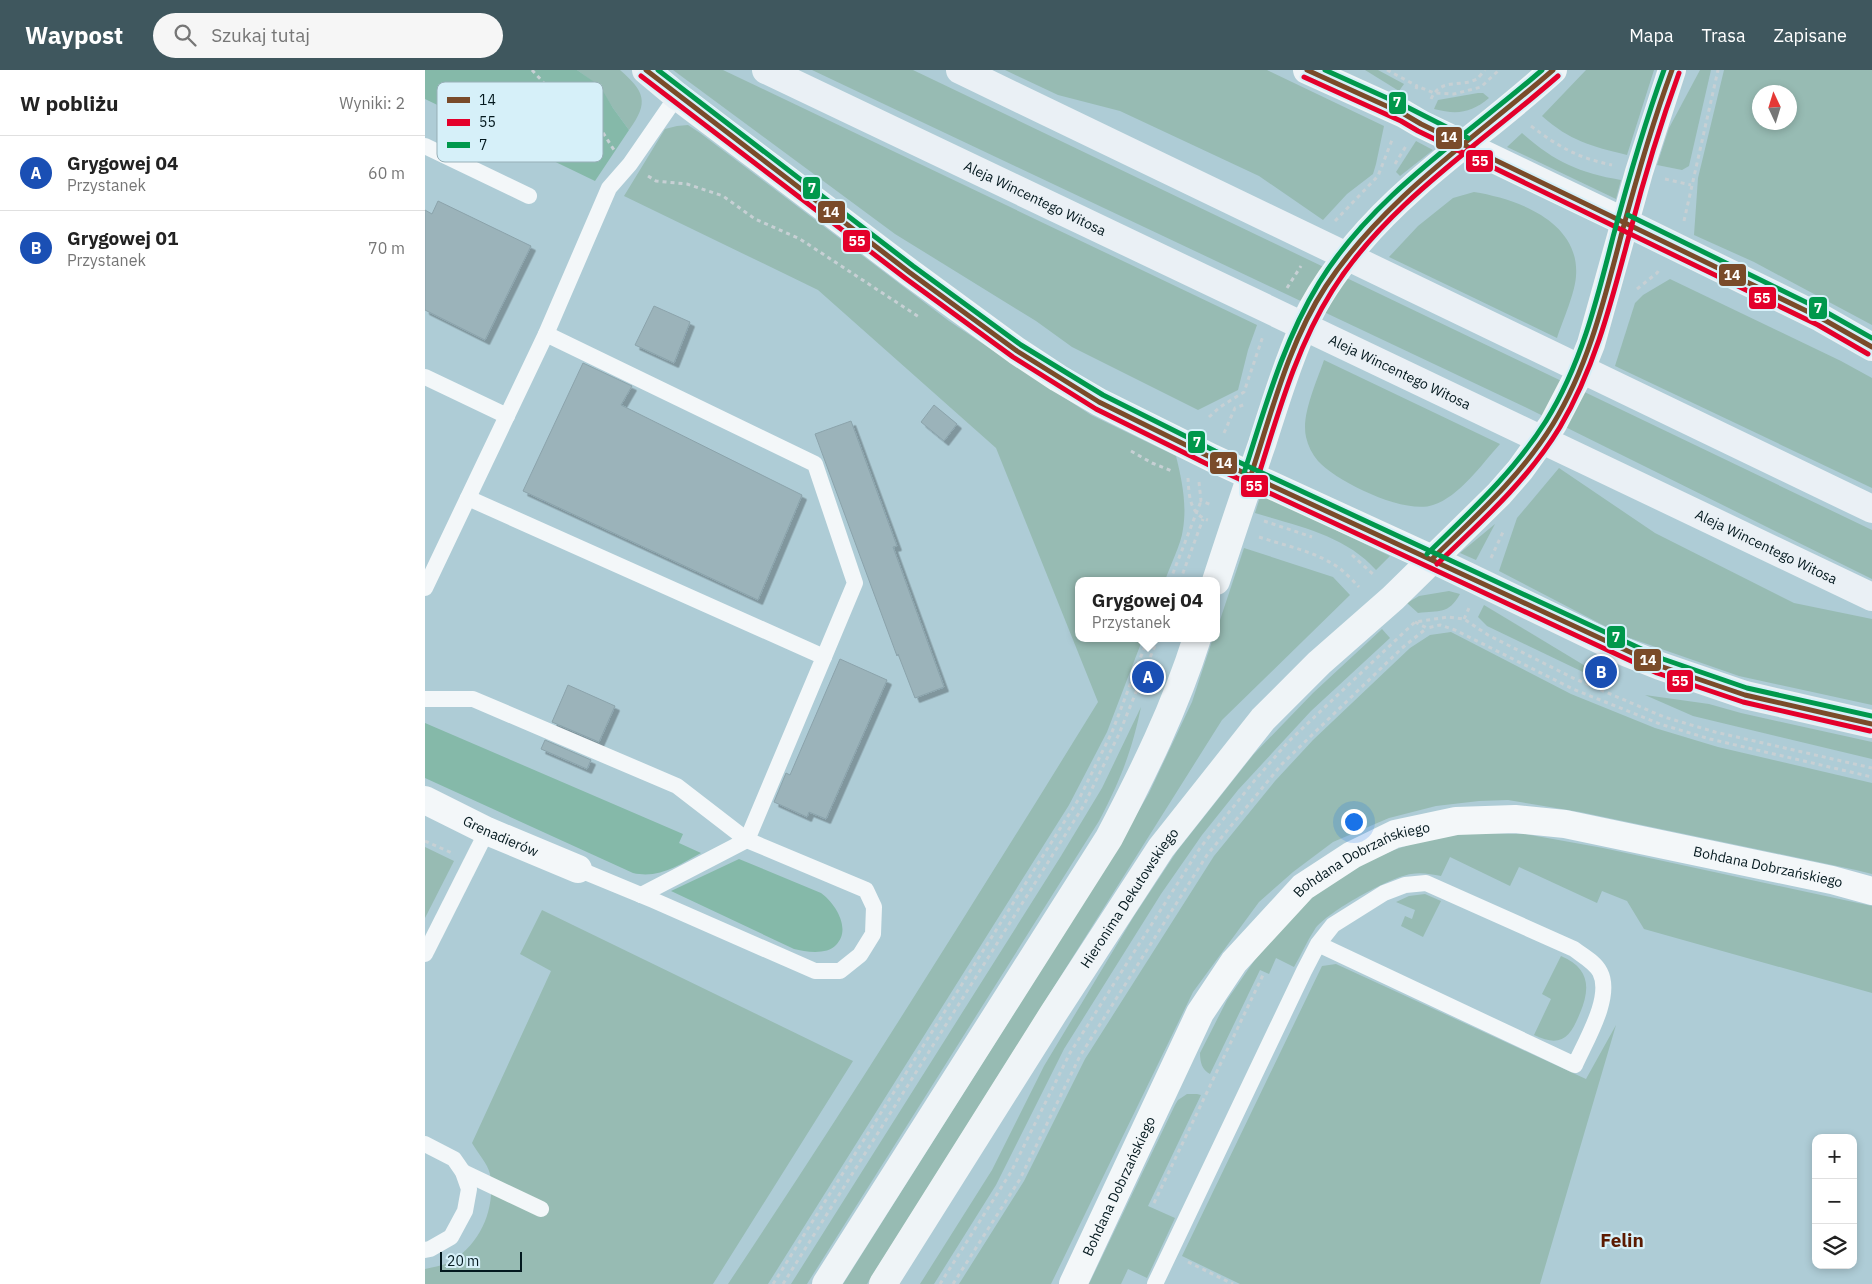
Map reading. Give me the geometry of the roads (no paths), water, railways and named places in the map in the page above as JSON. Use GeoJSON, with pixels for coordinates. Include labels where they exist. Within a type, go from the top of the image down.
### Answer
{"type":"FeatureCollection","features":[{"type":"Feature","properties":{"kind":"main road"},"geometry":{"type":"LineString","coordinates":[[646,70],[677,96]]}},
{"type":"Feature","properties":{"kind":"main road","name":"Aleja Wincentego Witosa"},"geometry":{"type":"LineString","coordinates":[[766,70],[1872,597]]}},
{"type":"Feature","properties":{"kind":"main road"},"geometry":{"type":"LineString","coordinates":[[960,70],[1872,509]]}},
{"type":"Feature","properties":{"kind":"main road"},"geometry":{"type":"LineString","coordinates":[[1625,222],[1821,318],[1872,347]]}},
{"type":"Feature","properties":{"kind":"main road"},"geometry":{"type":"LineString","coordinates":[[1431,559],[1625,652],[1700,681],[1745,695],[1872,724]]}},
{"type":"Feature","properties":{"kind":"street"},"geometry":{"type":"LineString","coordinates":[[1307,70],[1404,114],[1421,124],[1625,222]]}},
{"type":"Feature","properties":{"kind":"street"},"geometry":{"type":"LineString","coordinates":[[1217,577],[1284,377],[1306,321],[1327,285],[1358,244],[1385,214],[1416,185],[1513,106],[1553,70]]}},
{"type":"Feature","properties":{"kind":"street","name":"Hieronima Dekutowskiego"},"geometry":{"type":"LineString","coordinates":[[883,1284],[1053,1014],[1161,848],[1263,720],[1319,663],[1393,598],[1499,494],[1521,470],[1553,424],[1579,374],[1591,344],[1651,130],[1672,70]]}},
{"type":"Feature","properties":{"kind":"street"},"geometry":{"type":"LineString","coordinates":[[677,96],[909,272],[1017,351],[1058,378],[1099,402],[1212,458],[1431,559]]}},
{"type":"Feature","properties":{"kind":"street"},"geometry":{"type":"LineString","coordinates":[[826,1284],[1109,838],[1153,751],[1176,699],[1196,642]]}},
{"type":"Feature","properties":{"kind":"street","name":"Grenadierów"},"geometry":{"type":"LineString","coordinates":[[425,800],[487,830],[578,869]]}},
{"type":"Feature","properties":{"kind":"street","name":"Bohdana Dobrzańskiego"},"geometry":{"type":"LineString","coordinates":[[1073,1284],[1201,1012],[1229,969],[1303,887],[1361,850],[1395,834],[1456,821],[1515,819],[1565,824],[1832,880],[1872,891]]}},
{"type":"Feature","properties":{"kind":"lane"},"geometry":{"type":"LineString","coordinates":[[425,588],[546,334],[609,188],[630,164],[677,96]]}},
{"type":"Feature","properties":{"kind":"lane"},"geometry":{"type":"LineString","coordinates":[[425,146],[437,152]]}},
{"type":"Feature","properties":{"kind":"lane"},"geometry":{"type":"LineString","coordinates":[[458,162],[529,196]]}},
{"type":"Feature","properties":{"kind":"lane"},"geometry":{"type":"LineString","coordinates":[[546,334],[815,464],[855,583],[747,840],[641,895]]}},
{"type":"Feature","properties":{"kind":"lane"},"geometry":{"type":"LineString","coordinates":[[425,377],[507,416]]}},
{"type":"Feature","properties":{"kind":"lane"},"geometry":{"type":"LineString","coordinates":[[468,498],[823,657]]}},
{"type":"Feature","properties":{"kind":"lane"},"geometry":{"type":"LineString","coordinates":[[425,699],[473,699],[677,786],[747,840],[866,890],[874,907],[873,934],[860,955],[840,971],[815,971],[578,869]]}},
{"type":"Feature","properties":{"kind":"lane"},"geometry":{"type":"LineString","coordinates":[[425,954],[487,830]]}},
{"type":"Feature","properties":{"kind":"lane"},"geometry":{"type":"LineString","coordinates":[[1155,1284],[1318,944],[1333,925],[1384,893],[1405,884],[1426,883],[1590,960],[1599,970],[1603,979],[1603,996],[1598,1014],[1575,1065],[1318,944]]}},
{"type":"Feature","properties":{"kind":"lane"},"geometry":{"type":"LineString","coordinates":[[425,1144],[454,1159],[463,1172],[469,1189],[465,1211],[451,1237],[425,1250]]}},
{"type":"Feature","properties":{"kind":"lane"},"geometry":{"type":"LineString","coordinates":[[463,1172],[541,1209]]}},
{"type":"Feature","properties":{"kind":"place","name":"Grygowej 01"},"geometry":{"type":"Point","coordinates":[1601,672]}},
{"type":"Feature","properties":{"kind":"place","name":"Grygowej 04"},"geometry":{"type":"Point","coordinates":[1148,677]}},
{"type":"Feature","properties":{"kind":"district","name":"Felin"},"geometry":{"type":"Point","coordinates":[1622,1240]}}]}
